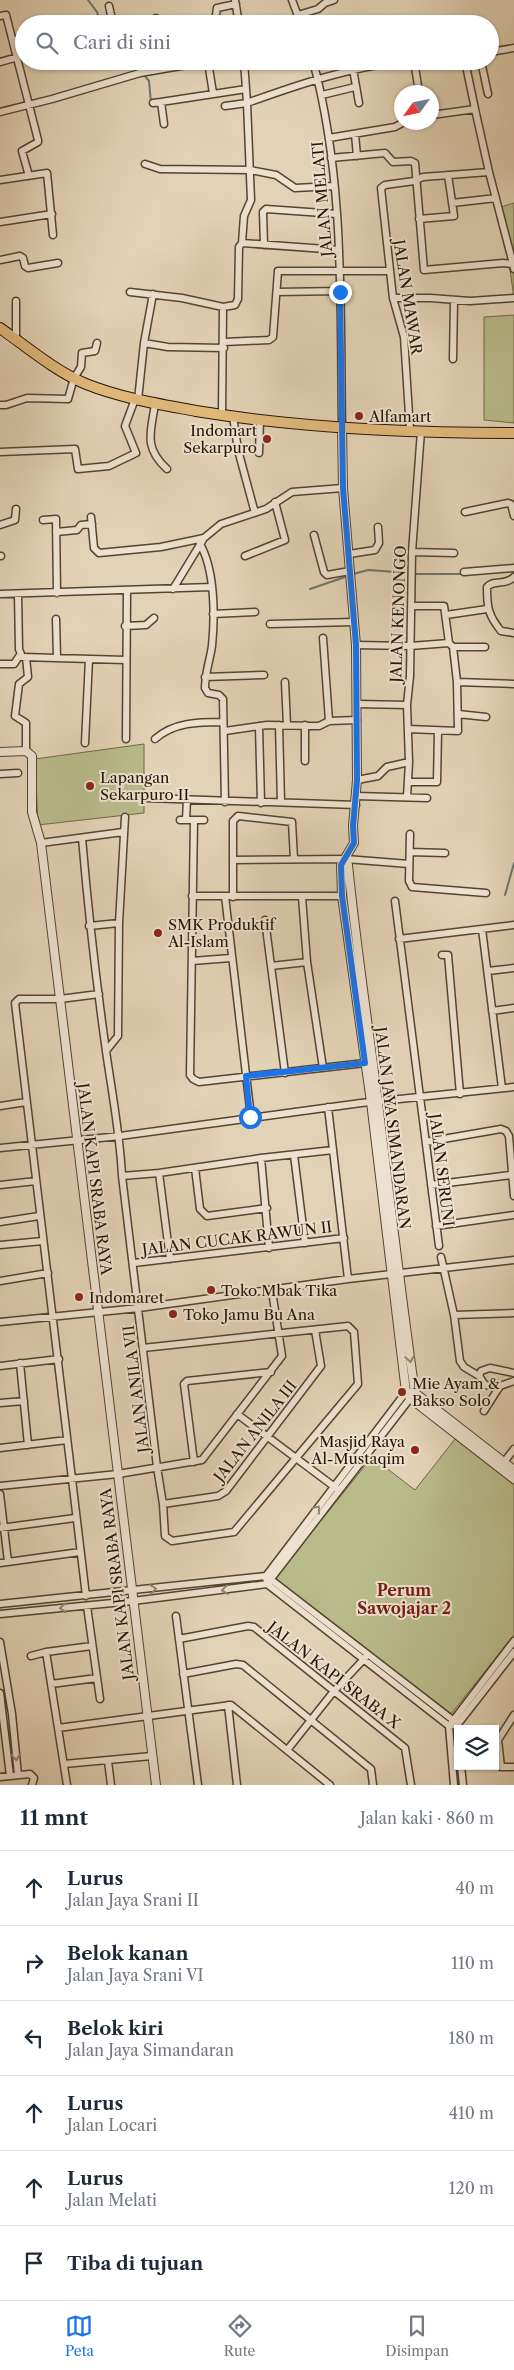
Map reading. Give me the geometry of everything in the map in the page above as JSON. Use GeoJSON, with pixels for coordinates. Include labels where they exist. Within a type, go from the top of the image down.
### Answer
{"type":"FeatureCollection","features":[{"type":"Feature","properties":{"kind":"main road"},"geometry":{"type":"LineString","coordinates":[[0,328],[74,378],[137,400],[155,404],[260,420],[416,430],[514,433]]}},
{"type":"Feature","properties":{"kind":"street"},"geometry":{"type":"LineString","coordinates":[[292,0],[298,15],[318,9],[325,3],[334,0]]}},
{"type":"Feature","properties":{"kind":"street"},"geometry":{"type":"LineString","coordinates":[[216,15],[217,8],[235,2],[237,15]]}},
{"type":"Feature","properties":{"kind":"street"},"geometry":{"type":"LineString","coordinates":[[108,6],[110,15]]}},
{"type":"Feature","properties":{"kind":"street"},"geometry":{"type":"LineString","coordinates":[[0,16],[6,15],[15,47]]}},
{"type":"Feature","properties":{"kind":"street"},"geometry":{"type":"LineString","coordinates":[[499,52],[513,51]]}},
{"type":"Feature","properties":{"kind":"street"},"geometry":{"type":"LineString","coordinates":[[0,62],[15,58]]}},
{"type":"Feature","properties":{"kind":"street"},"geometry":{"type":"LineString","coordinates":[[21,70],[38,140],[38,142],[22,151],[29,176]]}},
{"type":"Feature","properties":{"kind":"street"},"geometry":{"type":"LineString","coordinates":[[0,112],[157,70]]}},
{"type":"Feature","properties":{"kind":"street"},"geometry":{"type":"LineString","coordinates":[[210,70],[213,93]]}},
{"type":"Feature","properties":{"kind":"street"},"geometry":{"type":"LineString","coordinates":[[130,292],[153,294],[223,307],[238,303],[239,247],[242,243],[244,216],[251,200],[245,70]]}},
{"type":"Feature","properties":{"kind":"street","name":"JALAN MELATI"},"geometry":{"type":"LineString","coordinates":[[316,70],[322,94],[329,138],[337,214],[340,270],[342,426]]}},
{"type":"Feature","properties":{"kind":"street"},"geometry":{"type":"LineString","coordinates":[[224,106],[247,103],[318,78],[349,70]]}},
{"type":"Feature","properties":{"kind":"street"},"geometry":{"type":"LineString","coordinates":[[353,70],[358,102]]}},
{"type":"Feature","properties":{"kind":"street"},"geometry":{"type":"LineString","coordinates":[[416,70],[419,85]]}},
{"type":"Feature","properties":{"kind":"street"},"geometry":{"type":"LineString","coordinates":[[331,158],[385,153],[393,162],[412,161],[417,166],[424,270],[513,266],[489,173],[467,70]]}},
{"type":"Feature","properties":{"kind":"street"},"geometry":{"type":"LineString","coordinates":[[483,70],[488,94]]}},
{"type":"Feature","properties":{"kind":"street"},"geometry":{"type":"LineString","coordinates":[[322,94],[356,87]]}},
{"type":"Feature","properties":{"kind":"street"},"geometry":{"type":"LineString","coordinates":[[152,103],[246,89]]}},
{"type":"Feature","properties":{"kind":"street"},"geometry":{"type":"LineString","coordinates":[[161,102],[164,124]]}},
{"type":"Feature","properties":{"kind":"street"},"geometry":{"type":"LineString","coordinates":[[439,113],[475,109]]}},
{"type":"Feature","properties":{"kind":"street"},"geometry":{"type":"LineString","coordinates":[[329,138],[394,127]]}},
{"type":"Feature","properties":{"kind":"street"},"geometry":{"type":"LineString","coordinates":[[354,134],[357,156]]}},
{"type":"Feature","properties":{"kind":"street"},"geometry":{"type":"LineString","coordinates":[[145,164],[160,169],[250,170],[276,175],[295,188],[334,186]]}},
{"type":"Feature","properties":{"kind":"street"},"geometry":{"type":"LineString","coordinates":[[0,180],[47,173],[53,235]]}},
{"type":"Feature","properties":{"kind":"street","name":"JALAN MAWAR"},"geometry":{"type":"LineString","coordinates":[[416,430],[404,337],[393,298],[381,188],[385,185],[448,174],[489,173]]}},
{"type":"Feature","properties":{"kind":"street"},"geometry":{"type":"LineString","coordinates":[[419,218],[452,217],[448,174]]}},
{"type":"Feature","properties":{"kind":"street"},"geometry":{"type":"LineString","coordinates":[[452,204],[496,198]]}},
{"type":"Feature","properties":{"kind":"street"},"geometry":{"type":"LineString","coordinates":[[264,245],[264,212],[266,210],[337,214]]}},
{"type":"Feature","properties":{"kind":"street"},"geometry":{"type":"LineString","coordinates":[[0,222],[52,214]]}},
{"type":"Feature","properties":{"kind":"street"},"geometry":{"type":"LineString","coordinates":[[242,243],[339,250]]}},
{"type":"Feature","properties":{"kind":"street"},"geometry":{"type":"LineString","coordinates":[[0,260],[20,256],[28,268],[58,263]]}},
{"type":"Feature","properties":{"kind":"street"},"geometry":{"type":"LineString","coordinates":[[144,343],[168,347],[224,345],[271,340],[278,271],[389,270]]}},
{"type":"Feature","properties":{"kind":"street"},"geometry":{"type":"LineString","coordinates":[[277,292],[340,292]]}},
{"type":"Feature","properties":{"kind":"street"},"geometry":{"type":"LineString","coordinates":[[0,452],[76,449],[78,469],[109,466],[136,453],[125,428],[137,400],[144,343],[153,294]]}},
{"type":"Feature","properties":{"kind":"street"},"geometry":{"type":"LineString","coordinates":[[393,298],[470,301],[514,298]]}},
{"type":"Feature","properties":{"kind":"street"},"geometry":{"type":"LineString","coordinates":[[453,359],[454,300]]}},
{"type":"Feature","properties":{"kind":"street"},"geometry":{"type":"LineString","coordinates":[[16,301],[16,339]]}},
{"type":"Feature","properties":{"kind":"street"},"geometry":{"type":"LineString","coordinates":[[223,307],[227,416],[256,513]]}},
{"type":"Feature","properties":{"kind":"street"},"geometry":{"type":"LineString","coordinates":[[0,404],[6,405],[27,398],[68,399],[74,378],[81,367],[82,353],[96,351],[97,344]]}},
{"type":"Feature","properties":{"kind":"street"},"geometry":{"type":"LineString","coordinates":[[155,404],[150,444],[157,458],[167,469]]}},
{"type":"Feature","properties":{"kind":"street"},"geometry":{"type":"LineString","coordinates":[[259,453],[260,420]]}},
{"type":"Feature","properties":{"kind":"street"},"geometry":{"type":"LineString","coordinates":[[342,426],[343,488],[356,645],[357,704],[357,780],[353,826],[354,843],[345,863]]}},
{"type":"Feature","properties":{"kind":"street","name":"JALAN KENONGO"},"geometry":{"type":"LineString","coordinates":[[408,798],[407,705],[410,676],[416,430]]}},
{"type":"Feature","properties":{"kind":"street"},"geometry":{"type":"LineString","coordinates":[[173,589],[202,541],[221,524],[256,513],[298,491],[343,488]]}},
{"type":"Feature","properties":{"kind":"street"},"geometry":{"type":"LineString","coordinates":[[244,556],[285,540],[276,502]]}},
{"type":"Feature","properties":{"kind":"street"},"geometry":{"type":"LineString","coordinates":[[465,512],[508,503],[511,504],[514,516]]}},
{"type":"Feature","properties":{"kind":"street"},"geometry":{"type":"LineString","coordinates":[[0,525],[15,520],[16,509]]}},
{"type":"Feature","properties":{"kind":"street"},"geometry":{"type":"LineString","coordinates":[[91,516],[94,548],[99,553],[202,541]]}},
{"type":"Feature","properties":{"kind":"street"},"geometry":{"type":"LineString","coordinates":[[43,520],[56,519],[57,593]]}},
{"type":"Feature","properties":{"kind":"street"},"geometry":{"type":"LineString","coordinates":[[56,532],[76,530],[81,525],[92,524]]}},
{"type":"Feature","properties":{"kind":"street"},"geometry":{"type":"LineString","coordinates":[[349,554],[375,550],[379,544],[378,527]]}},
{"type":"Feature","properties":{"kind":"street"},"geometry":{"type":"LineString","coordinates":[[314,534],[324,572],[327,575],[351,573]]}},
{"type":"Feature","properties":{"kind":"street"},"geometry":{"type":"LineString","coordinates":[[202,541],[208,558],[212,614],[212,647],[205,677],[206,690],[219,695],[223,699],[225,731],[224,802]]}},
{"type":"Feature","properties":{"kind":"street"},"geometry":{"type":"LineString","coordinates":[[412,552],[454,553]]}},
{"type":"Feature","properties":{"kind":"street"},"geometry":{"type":"LineString","coordinates":[[464,572],[513,572],[507,583],[489,584],[488,609],[501,631],[514,633]]}},
{"type":"Feature","properties":{"kind":"street"},"geometry":{"type":"LineString","coordinates":[[0,594],[211,587]]}},
{"type":"Feature","properties":{"kind":"street"},"geometry":{"type":"LineString","coordinates":[[126,739],[125,626],[127,590]]}},
{"type":"Feature","properties":{"kind":"street"},"geometry":{"type":"LineString","coordinates":[[0,752],[29,753],[26,723],[15,716],[19,684],[28,677],[23,656],[18,594]]}},
{"type":"Feature","properties":{"kind":"street"},"geometry":{"type":"LineString","coordinates":[[408,729],[458,731],[457,682],[444,606],[411,606]]}},
{"type":"Feature","properties":{"kind":"street"},"geometry":{"type":"LineString","coordinates":[[446,615],[488,609]]}},
{"type":"Feature","properties":{"kind":"street"},"geometry":{"type":"LineString","coordinates":[[212,614],[255,612]]}},
{"type":"Feature","properties":{"kind":"street"},"geometry":{"type":"LineString","coordinates":[[125,626],[146,625],[154,618]]}},
{"type":"Feature","properties":{"kind":"street"},"geometry":{"type":"LineString","coordinates":[[56,619],[57,657]]}},
{"type":"Feature","properties":{"kind":"street"},"geometry":{"type":"LineString","coordinates":[[270,624],[354,622]]}},
{"type":"Feature","properties":{"kind":"street"},"geometry":{"type":"LineString","coordinates":[[323,638],[329,721]]}},
{"type":"Feature","properties":{"kind":"street"},"geometry":{"type":"LineString","coordinates":[[356,645],[485,647]]}},
{"type":"Feature","properties":{"kind":"street"},"geometry":{"type":"LineString","coordinates":[[0,664],[14,664],[23,656],[125,660]]}},
{"type":"Feature","properties":{"kind":"street"},"geometry":{"type":"LineString","coordinates":[[85,743],[89,660]]}},
{"type":"Feature","properties":{"kind":"street"},"geometry":{"type":"LineString","coordinates":[[205,677],[264,675]]}},
{"type":"Feature","properties":{"kind":"street"},"geometry":{"type":"LineString","coordinates":[[285,682],[287,726]]}},
{"type":"Feature","properties":{"kind":"street"},"geometry":{"type":"LineString","coordinates":[[457,682],[514,684]]}},
{"type":"Feature","properties":{"kind":"street"},"geometry":{"type":"LineString","coordinates":[[357,704],[407,705]]}},
{"type":"Feature","properties":{"kind":"street"},"geometry":{"type":"LineString","coordinates":[[458,714],[486,717]]}},
{"type":"Feature","properties":{"kind":"street"},"geometry":{"type":"LineString","coordinates":[[225,731],[259,726],[319,726],[329,721],[357,720]]}},
{"type":"Feature","properties":{"kind":"street"},"geometry":{"type":"LineString","coordinates":[[155,740],[162,733],[183,725],[223,722]]}},
{"type":"Feature","properties":{"kind":"street"},"geometry":{"type":"LineString","coordinates":[[279,725],[281,802]]}},
{"type":"Feature","properties":{"kind":"street"},"geometry":{"type":"LineString","coordinates":[[259,726],[261,803]]}},
{"type":"Feature","properties":{"kind":"street"},"geometry":{"type":"LineString","coordinates":[[305,726],[305,761]]}},
{"type":"Feature","properties":{"kind":"street"},"geometry":{"type":"LineString","coordinates":[[408,782],[437,782],[438,731]]}},
{"type":"Feature","properties":{"kind":"street","name":"JALAN KAPI SRABA RAYA"},"geometry":{"type":"LineString","coordinates":[[29,753],[32,812],[41,843],[79,1139],[131,1591],[156,1785]]}},
{"type":"Feature","properties":{"kind":"street"},"geometry":{"type":"LineString","coordinates":[[357,780],[378,776],[387,768],[409,762]]}},
{"type":"Feature","properties":{"kind":"street"},"geometry":{"type":"LineString","coordinates":[[0,774],[18,773]]}},
{"type":"Feature","properties":{"kind":"street"},"geometry":{"type":"LineString","coordinates":[[146,798],[261,803],[427,798]]}},
{"type":"Feature","properties":{"kind":"street"},"geometry":{"type":"LineString","coordinates":[[187,799],[192,896],[190,1075],[199,1082],[365,1063]]}},
{"type":"Feature","properties":{"kind":"street"},"geometry":{"type":"LineString","coordinates":[[233,897],[233,821],[238,816],[292,822],[294,859]]}},
{"type":"Feature","properties":{"kind":"street"},"geometry":{"type":"LineString","coordinates":[[106,1051],[118,1036],[119,923],[125,817]]}},
{"type":"Feature","properties":{"kind":"street"},"geometry":{"type":"LineString","coordinates":[[187,820],[204,820]]}},
{"type":"Feature","properties":{"kind":"street"},"geometry":{"type":"LineString","coordinates":[[41,843],[123,832]]}},
{"type":"Feature","properties":{"kind":"street"},"geometry":{"type":"LineString","coordinates":[[410,834],[408,881],[412,886],[486,893]]}},
{"type":"Feature","properties":{"kind":"street","name":"JALAN ANILA VII"},"geometry":{"type":"LineString","coordinates":[[82,838],[89,926],[120,1136],[122,1176],[164,1504],[165,1536],[168,1540],[172,1541],[234,1532],[296,1460]]}},
{"type":"Feature","properties":{"kind":"street"},"geometry":{"type":"LineString","coordinates":[[410,852],[445,853]]}},
{"type":"Feature","properties":{"kind":"street"},"geometry":{"type":"LineString","coordinates":[[233,860],[294,859],[345,863],[409,864]]}},
{"type":"Feature","properties":{"kind":"street","name":"JALAN JAYA SIMANDARAN"},"geometry":{"type":"LineString","coordinates":[[345,863],[342,896],[365,1063],[374,1102]]}},
{"type":"Feature","properties":{"kind":"street","name":"JALAN JAYA SIMANDARAN"},"geometry":{"type":"LineString","coordinates":[[345,863],[394,1274],[411,1394]]}},
{"type":"Feature","properties":{"kind":"street"},"geometry":{"type":"LineString","coordinates":[[192,896],[342,896]]}},
{"type":"Feature","properties":{"kind":"street"},"geometry":{"type":"LineString","coordinates":[[225,896],[250,1117]]}},
{"type":"Feature","properties":{"kind":"street"},"geometry":{"type":"LineString","coordinates":[[302,896],[307,962],[323,1068]]}},
{"type":"Feature","properties":{"kind":"street","name":"JALAN SERUNI"},"geometry":{"type":"LineString","coordinates":[[395,901],[439,1246]]}},
{"type":"Feature","properties":{"kind":"street"},"geometry":{"type":"LineString","coordinates":[[265,920],[286,1072]]}},
{"type":"Feature","properties":{"kind":"street"},"geometry":{"type":"LineString","coordinates":[[89,926],[119,923]]}},
{"type":"Feature","properties":{"kind":"street"},"geometry":{"type":"LineString","coordinates":[[399,940],[514,925]]}},
{"type":"Feature","properties":{"kind":"street"},"geometry":{"type":"LineString","coordinates":[[482,929],[502,1088]]}},
{"type":"Feature","properties":{"kind":"street"},"geometry":{"type":"LineString","coordinates":[[442,955],[448,955],[460,1094]]}},
{"type":"Feature","properties":{"kind":"street"},"geometry":{"type":"LineString","coordinates":[[192,962],[231,958]]}},
{"type":"Feature","properties":{"kind":"street"},"geometry":{"type":"LineString","coordinates":[[271,966],[307,962]]}},
{"type":"Feature","properties":{"kind":"street"},"geometry":{"type":"LineString","coordinates":[[488,971],[514,968]]}},
{"type":"Feature","properties":{"kind":"street"},"geometry":{"type":"LineString","coordinates":[[86,1596],[70,1478],[59,1359],[42,1241],[15,1003],[19,999],[60,999],[99,994]]}},
{"type":"Feature","properties":{"kind":"street"},"geometry":{"type":"LineString","coordinates":[[492,1011],[514,1008]]}},
{"type":"Feature","properties":{"kind":"street"},"geometry":{"type":"LineString","coordinates":[[0,1148],[120,1136],[328,1107],[514,1087]]}},
{"type":"Feature","properties":{"kind":"street"},"geometry":{"type":"LineString","coordinates":[[0,1106],[26,1102]]}},
{"type":"Feature","properties":{"kind":"street"},"geometry":{"type":"LineString","coordinates":[[328,1107],[348,1279]]}},
{"type":"Feature","properties":{"kind":"street"},"geometry":{"type":"LineString","coordinates":[[426,1142],[503,1129],[508,1136],[514,1196]]}},
{"type":"Feature","properties":{"kind":"street"},"geometry":{"type":"LineString","coordinates":[[122,1176],[159,1173],[332,1150]]}},
{"type":"Feature","properties":{"kind":"street"},"geometry":{"type":"LineString","coordinates":[[294,1155],[305,1243]]}},
{"type":"Feature","properties":{"kind":"street"},"geometry":{"type":"LineString","coordinates":[[261,1158],[267,1208],[269,1248]]}},
{"type":"Feature","properties":{"kind":"street"},"geometry":{"type":"LineString","coordinates":[[195,1168],[200,1209],[207,1216],[267,1208]]}},
{"type":"Feature","properties":{"kind":"street"},"geometry":{"type":"LineString","coordinates":[[159,1173],[170,1259]]}},
{"type":"Feature","properties":{"kind":"street"},"geometry":{"type":"LineString","coordinates":[[431,1185],[511,1175]]}},
{"type":"Feature","properties":{"kind":"street"},"geometry":{"type":"LineString","coordinates":[[0,1185],[36,1180]]}},
{"type":"Feature","properties":{"kind":"street"},"geometry":{"type":"LineString","coordinates":[[436,1226],[514,1214]]}},
{"type":"Feature","properties":{"kind":"street"},"geometry":{"type":"LineString","coordinates":[[0,1222],[39,1216]]}},
{"type":"Feature","properties":{"kind":"street","name":"JALAN CUCAK RAWUN II"},"geometry":{"type":"LineString","coordinates":[[134,1263],[344,1238]]}},
{"type":"Feature","properties":{"kind":"street"},"geometry":{"type":"LineString","coordinates":[[0,1245],[42,1241]]}},
{"type":"Feature","properties":{"kind":"street"},"geometry":{"type":"LineString","coordinates":[[441,1257],[454,1315],[460,1361],[464,1367],[479,1376],[485,1385],[500,1386],[514,1381]]}},
{"type":"Feature","properties":{"kind":"street"},"geometry":{"type":"LineString","coordinates":[[0,1322],[139,1308],[348,1279],[514,1260]]}},
{"type":"Feature","properties":{"kind":"street"},"geometry":{"type":"LineString","coordinates":[[0,1281],[48,1273]]}},
{"type":"Feature","properties":{"kind":"street"},"geometry":{"type":"LineString","coordinates":[[0,1486],[118,1474],[203,1459],[282,1356],[272,1291]]}},
{"type":"Feature","properties":{"kind":"street"},"geometry":{"type":"LineString","coordinates":[[454,1315],[514,1313]]}},
{"type":"Feature","properties":{"kind":"street"},"geometry":{"type":"LineString","coordinates":[[143,1348],[351,1327],[354,1332],[358,1384],[296,1460]]}},
{"type":"Feature","properties":{"kind":"street","name":"JALAN ANILA III"},"geometry":{"type":"LineString","coordinates":[[164,1504],[223,1494],[322,1366],[315,1330]]}},
{"type":"Feature","properties":{"kind":"street"},"geometry":{"type":"LineString","coordinates":[[0,1366],[59,1359]]}},
{"type":"Feature","properties":{"kind":"street"},"geometry":{"type":"LineString","coordinates":[[20,1364],[28,1445]]}},
{"type":"Feature","properties":{"kind":"street"},"geometry":{"type":"LineString","coordinates":[[479,1376],[481,1371],[490,1368],[514,1373]]}},
{"type":"Feature","properties":{"kind":"street"},"geometry":{"type":"LineString","coordinates":[[194,1462],[184,1384],[187,1381],[271,1372]]}},
{"type":"Feature","properties":{"kind":"street"},"geometry":{"type":"LineString","coordinates":[[484,1411],[500,1386]]}},
{"type":"Feature","properties":{"kind":"street"},"geometry":{"type":"LineString","coordinates":[[0,1614],[133,1601],[268,1580],[411,1394],[501,1464],[514,1479]]}},
{"type":"Feature","properties":{"kind":"street"},"geometry":{"type":"LineString","coordinates":[[0,1403],[24,1401]]}},
{"type":"Feature","properties":{"kind":"street"},"geometry":{"type":"LineString","coordinates":[[237,1414],[296,1460],[337,1488]]}},
{"type":"Feature","properties":{"kind":"street"},"geometry":{"type":"LineString","coordinates":[[0,1448],[67,1440]]}},
{"type":"Feature","properties":{"kind":"street"},"geometry":{"type":"LineString","coordinates":[[501,1464],[514,1449]]}},
{"type":"Feature","properties":{"kind":"street"},"geometry":{"type":"LineString","coordinates":[[501,1464],[514,1470]]}},
{"type":"Feature","properties":{"kind":"street"},"geometry":{"type":"LineString","coordinates":[[0,1494],[2,1527],[8,1562]]}},
{"type":"Feature","properties":{"kind":"street"},"geometry":{"type":"LineString","coordinates":[[2,1527],[76,1518]]}},
{"type":"Feature","properties":{"kind":"street"},"geometry":{"type":"LineString","coordinates":[[0,1564],[80,1552]]}},
{"type":"Feature","properties":{"kind":"street"},"geometry":{"type":"LineString","coordinates":[[0,1604],[268,1580],[454,1725]]}},
{"type":"Feature","properties":{"kind":"street"},"geometry":{"type":"LineString","coordinates":[[87,1606],[100,1699]]}},
{"type":"Feature","properties":{"kind":"street"},"geometry":{"type":"LineString","coordinates":[[176,1616],[198,1785]]}},
{"type":"Feature","properties":{"kind":"street","name":"JALAN KAPI SRABA X"},"geometry":{"type":"LineString","coordinates":[[179,1639],[250,1626],[405,1748],[411,1785]]}},
{"type":"Feature","properties":{"kind":"street"},"geometry":{"type":"LineString","coordinates":[[454,1725],[514,1641]]}},
{"type":"Feature","properties":{"kind":"street"},"geometry":{"type":"LineString","coordinates":[[0,1642],[12,1714],[18,1775]]}},
{"type":"Feature","properties":{"kind":"street"},"geometry":{"type":"LineString","coordinates":[[30,1656],[92,1646]]}},
{"type":"Feature","properties":{"kind":"street"},"geometry":{"type":"LineString","coordinates":[[46,1652],[67,1785]]}},
{"type":"Feature","properties":{"kind":"street"},"geometry":{"type":"LineString","coordinates":[[454,1725],[514,1652]]}},
{"type":"Feature","properties":{"kind":"street"},"geometry":{"type":"LineString","coordinates":[[288,1749],[334,1691],[365,1657]]}},
{"type":"Feature","properties":{"kind":"street"},"geometry":{"type":"LineString","coordinates":[[183,1674],[241,1664],[366,1765],[370,1769],[373,1785]]}},
{"type":"Feature","properties":{"kind":"street"},"geometry":{"type":"LineString","coordinates":[[51,1684],[97,1678]]}},
{"type":"Feature","properties":{"kind":"street"},"geometry":{"type":"LineString","coordinates":[[0,1693],[10,1776]]}},
{"type":"Feature","properties":{"kind":"street"},"geometry":{"type":"LineString","coordinates":[[58,1728],[228,1705],[234,1706],[330,1785]]}},
{"type":"Feature","properties":{"kind":"street"},"geometry":{"type":"LineString","coordinates":[[228,1705],[238,1785]]}},
{"type":"Feature","properties":{"kind":"street"},"geometry":{"type":"LineString","coordinates":[[4,1714],[12,1714]]}},
{"type":"Feature","properties":{"kind":"street"},"geometry":{"type":"LineString","coordinates":[[514,1715],[510,1726],[498,1740],[501,1765],[503,1768],[514,1767]]}},
{"type":"Feature","properties":{"kind":"street"},"geometry":{"type":"LineString","coordinates":[[64,1764],[152,1756]]}},
{"type":"Feature","properties":{"kind":"street"},"geometry":{"type":"LineString","coordinates":[[108,1761],[111,1785]]}},
{"type":"Feature","properties":{"kind":"street"},"geometry":{"type":"LineString","coordinates":[[454,1770],[454,1785]]}},
{"type":"Feature","properties":{"kind":"street"},"geometry":{"type":"LineString","coordinates":[[462,1770],[463,1785]]}},
{"type":"Feature","properties":{"kind":"street"},"geometry":{"type":"LineString","coordinates":[[0,1777],[30,1774],[34,1778],[32,1785]]}},
{"type":"Feature","properties":{"kind":"green space"},"geometry":{"type":"Polygon","coordinates":[[[514,203],[514,298],[501,207],[514,203]]]}},
{"type":"Feature","properties":{"kind":"green space"},"geometry":{"type":"Polygon","coordinates":[[[514,315],[514,423],[484,420],[484,317],[514,315]]]}},
{"type":"Feature","properties":{"kind":"green space","name":"Lapangan Sekarpuro II"},"geometry":{"type":"Polygon","coordinates":[[[144,744],[144,813],[38,825],[35,759],[144,744]]]}},
{"type":"Feature","properties":{"kind":"green space"},"geometry":{"type":"Polygon","coordinates":[[[455,1439],[514,1485],[514,1635],[451,1714],[274,1579],[372,1457],[415,1490],[455,1439]]]}},
{"type":"Feature","properties":{"kind":"waterway"},"geometry":{"type":"LineString","coordinates":[[88,0],[98,15]]}},
{"type":"Feature","properties":{"kind":"waterway"},"geometry":{"type":"LineString","coordinates":[[144,75],[149,81],[151,103]]}},
{"type":"Feature","properties":{"kind":"waterway"},"geometry":{"type":"LineString","coordinates":[[353,574],[368,570],[410,573]]}},
{"type":"Feature","properties":{"kind":"waterway"},"geometry":{"type":"LineString","coordinates":[[414,574],[462,574]]}},
{"type":"Feature","properties":{"kind":"waterway"},"geometry":{"type":"LineString","coordinates":[[310,589],[348,576]]}},
{"type":"Feature","properties":{"kind":"waterway"},"geometry":{"type":"LineString","coordinates":[[505,895],[514,863]]}},
{"type":"Feature","properties":{"kind":"place","name":"Alfamart"},"geometry":{"type":"Point","coordinates":[359,416]}},
{"type":"Feature","properties":{"kind":"place","name":"Indomart Sekarpuro"},"geometry":{"type":"Point","coordinates":[267,439]}},
{"type":"Feature","properties":{"kind":"place","name":"Lapangan Sekarpuro II"},"geometry":{"type":"Point","coordinates":[90,786]}},
{"type":"Feature","properties":{"kind":"place","name":"SMK Produktif Al-Islam"},"geometry":{"type":"Point","coordinates":[158,933]}},
{"type":"Feature","properties":{"kind":"place","name":"Toko Mbak Tika"},"geometry":{"type":"Point","coordinates":[211,1290]}},
{"type":"Feature","properties":{"kind":"place","name":"Indomaret"},"geometry":{"type":"Point","coordinates":[79,1297]}},
{"type":"Feature","properties":{"kind":"place","name":"Toko Jamu Bu Ana"},"geometry":{"type":"Point","coordinates":[173,1314]}},
{"type":"Feature","properties":{"kind":"place","name":"Mie Ayam & Bakso Solo"},"geometry":{"type":"Point","coordinates":[402,1392]}},
{"type":"Feature","properties":{"kind":"place","name":"Masjid Raya Al-Mustaqim"},"geometry":{"type":"Point","coordinates":[415,1450]}},
{"type":"Feature","properties":{"kind":"district","name":"Perum Sawojajar 2"},"geometry":{"type":"Point","coordinates":[404,1599]}},
{"type":"Feature","properties":{"kind":"route"},"geometry":{"type":"LineString","coordinates":[[250,1117],[246,1076],[365,1063],[342,896],[341,865],[354,843],[353,826],[357,780],[356,645],[343,488],[340,292]]}}]}
